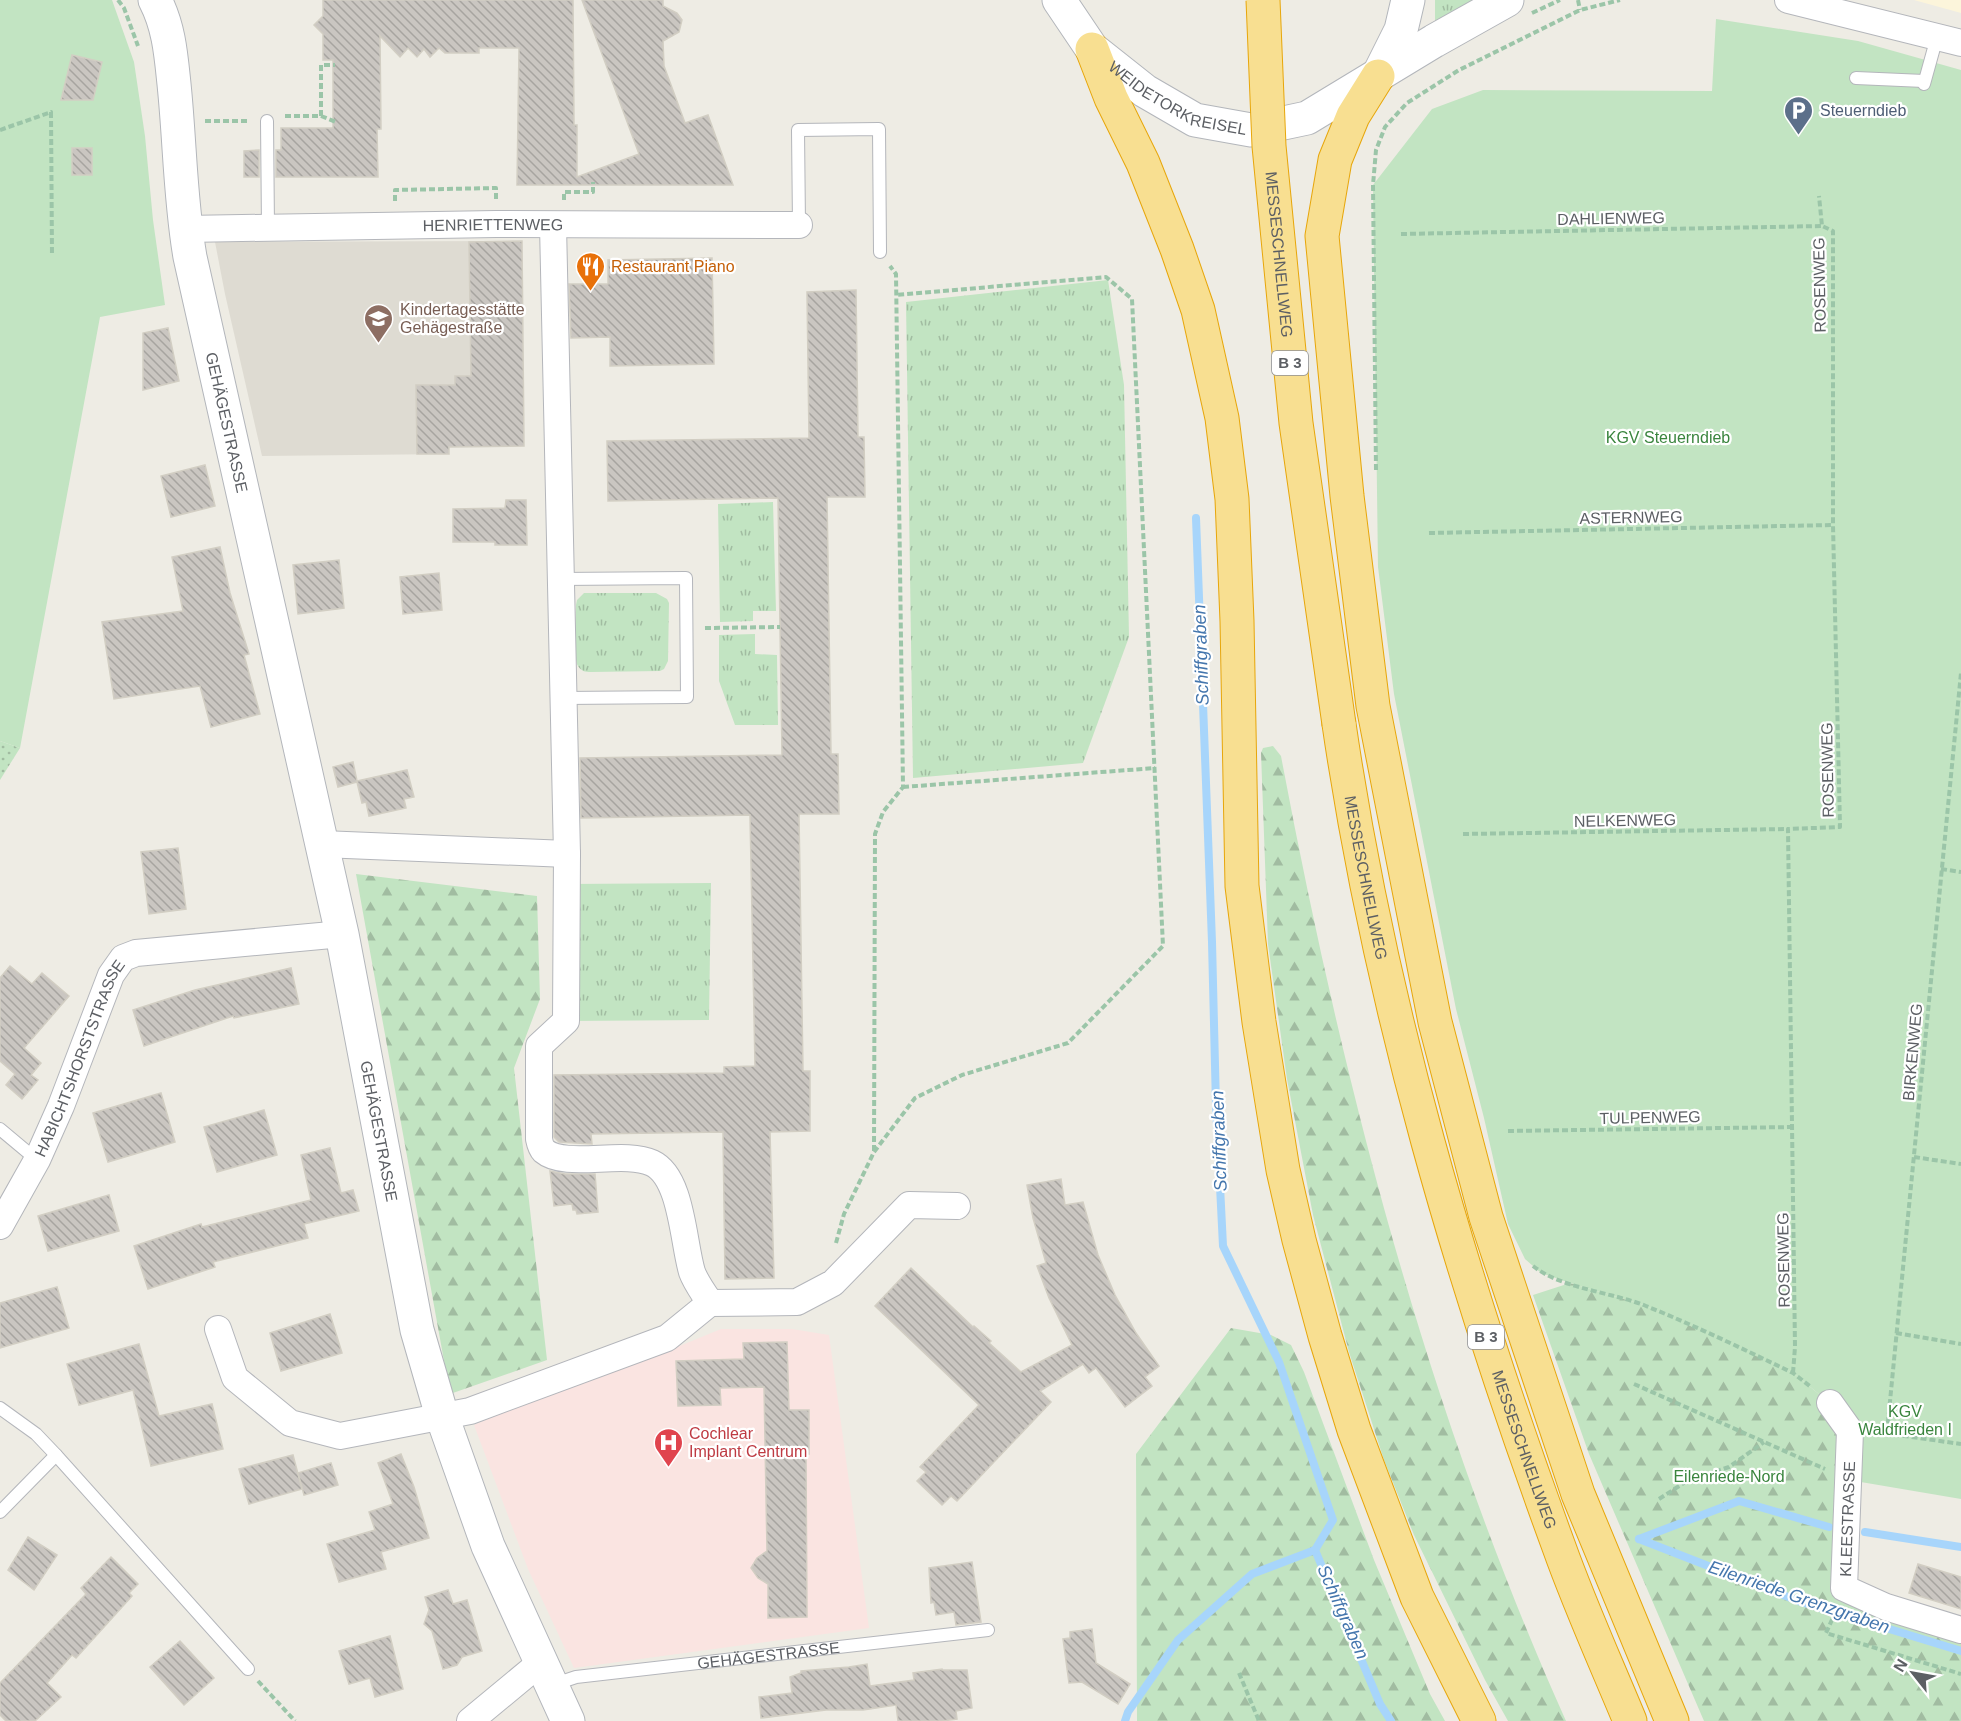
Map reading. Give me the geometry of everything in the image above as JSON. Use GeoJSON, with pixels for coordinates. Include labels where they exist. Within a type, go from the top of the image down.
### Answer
{"type":"FeatureCollection","features":[{"type":"Feature","properties":{"kind":"highway","name":"MESSESCHNELLWEG"},"geometry":{"type":"LineString","coordinates":[[1263,0],[1269,146],[1296,423],[1352,810],[1379,941],[1420,1112],[1450,1222],[1485,1335],[1559,1549],[1630,1721]]}},
{"type":"Feature","properties":{"kind":"highway"},"geometry":{"type":"LineString","coordinates":[[1092,50],[1111,98],[1143,163],[1180,259],[1198,310],[1222,418],[1232,499],[1238,621],[1242,886],[1259,1022],[1283,1170],[1299,1240],[1354,1430],[1417,1597],[1479,1721]]}},
{"type":"Feature","properties":{"kind":"highway"},"geometry":{"type":"LineString","coordinates":[[1378,76],[1353,116],[1335,160],[1322,236],[1347,496],[1373,706],[1435,1022],[1486,1217],[1578,1494],[1672,1721]]}},
{"type":"Feature","properties":{"kind":"street","name":"GEHÄGESTRASSE"},"geometry":{"type":"LineString","coordinates":[[154,0],[169,34],[178,121],[185,229],[342,934],[417,1330],[442,1416],[488,1546],[568,1721]]}},
{"type":"Feature","properties":{"kind":"street","name":"WEIDETORKREISEL"},"geometry":{"type":"LineString","coordinates":[[1059,0],[1092,50],[1145,91],[1196,120],[1251,130],[1307,118],[1434,41],[1508,0]]}},
{"type":"Feature","properties":{"kind":"street"},"geometry":{"type":"LineString","coordinates":[[1378,76],[1401,30],[1408,0]]}},
{"type":"Feature","properties":{"kind":"street"},"geometry":{"type":"LineString","coordinates":[[1788,0],[1949,40]]}},
{"type":"Feature","properties":{"kind":"street","name":"HENRIETTENWEG"},"geometry":{"type":"LineString","coordinates":[[185,229],[496,225],[799,225]]}},
{"type":"Feature","properties":{"kind":"street"},"geometry":{"type":"LineString","coordinates":[[553,225],[559,579],[567,854],[566,1021],[539,1046],[539,1139],[542,1149],[551,1155],[563,1158],[637,1158],[652,1163],[664,1171],[673,1185],[693,1273],[710,1303]]}},
{"type":"Feature","properties":{"kind":"street"},"geometry":{"type":"LineString","coordinates":[[322,844],[567,854]]}},
{"type":"Feature","properties":{"kind":"street","name":"HABICHTSHORSTSTRASSE"},"geometry":{"type":"LineString","coordinates":[[0,1226],[37,1160],[61,1106],[111,975],[123,958],[136,953],[342,934]]}},
{"type":"Feature","properties":{"kind":"street"},"geometry":{"type":"LineString","coordinates":[[218,1329],[235,1378],[290,1423],[340,1436],[470,1411],[667,1338],[710,1303],[797,1302],[834,1283],[909,1205],[957,1206]]}},
{"type":"Feature","properties":{"kind":"street","name":"KLEESTRASSE"},"geometry":{"type":"LineString","coordinates":[[1830,1403],[1850,1431],[1844,1588],[1886,1607],[1961,1630]]}},
{"type":"Feature","properties":{"kind":"street"},"geometry":{"type":"LineString","coordinates":[[470,1721],[545,1674]]}},
{"type":"Feature","properties":{"kind":"lane"},"geometry":{"type":"LineString","coordinates":[[1856,78],[1924,83],[1949,40]]}},
{"type":"Feature","properties":{"kind":"lane"},"geometry":{"type":"LineString","coordinates":[[267,121],[268,228]]}},
{"type":"Feature","properties":{"kind":"lane"},"geometry":{"type":"LineString","coordinates":[[799,225],[798,130],[879,129],[880,252]]}},
{"type":"Feature","properties":{"kind":"lane"},"geometry":{"type":"LineString","coordinates":[[559,579],[686,578],[687,697],[563,698]]}},
{"type":"Feature","properties":{"kind":"lane"},"geometry":{"type":"LineString","coordinates":[[0,1129],[37,1160]]}},
{"type":"Feature","properties":{"kind":"lane"},"geometry":{"type":"LineString","coordinates":[[0,1408],[36,1434],[56,1455],[248,1670]]}},
{"type":"Feature","properties":{"kind":"lane"},"geometry":{"type":"LineString","coordinates":[[0,1512],[56,1455]]}},
{"type":"Feature","properties":{"kind":"lane","name":"GEHÄGESTRASSE"},"geometry":{"type":"LineString","coordinates":[[545,1674],[576,1677],[988,1630]]}},
{"type":"Feature","properties":{"kind":"path"},"geometry":{"type":"LineString","coordinates":[[1578,0],[1580,10]]}},
{"type":"Feature","properties":{"kind":"path"},"geometry":{"type":"LineString","coordinates":[[1376,476],[1372,185],[1376,150],[1385,127],[1407,103],[1459,70],[1580,10],[1620,0]]}},
{"type":"Feature","properties":{"kind":"path"},"geometry":{"type":"LineString","coordinates":[[0,130],[51,112],[52,255]]}},
{"type":"Feature","properties":{"kind":"path"},"geometry":{"type":"LineString","coordinates":[[321,116],[336,122]]}},
{"type":"Feature","properties":{"kind":"path"},"geometry":{"type":"LineString","coordinates":[[395,226],[395,190],[496,188],[496,225]]}},
{"type":"Feature","properties":{"kind":"path","name":"ROSENWEG"},"geometry":{"type":"LineString","coordinates":[[1793,1373],[1795,1336],[1788,829],[1840,826],[1833,525],[1833,231],[1822,226],[1819,196]]}},
{"type":"Feature","properties":{"kind":"path","name":"DAHLIENWEG"},"geometry":{"type":"LineString","coordinates":[[1401,234],[1822,226]]}},
{"type":"Feature","properties":{"kind":"path"},"geometry":{"type":"LineString","coordinates":[[874,1152],[875,834],[883,812],[903,787],[896,274],[880,252]]}},
{"type":"Feature","properties":{"kind":"path"},"geometry":{"type":"LineString","coordinates":[[835,1246],[844,1214],[874,1152],[915,1098],[962,1075],[1068,1043],[1163,946],[1132,299],[1106,277],[896,296]]}},
{"type":"Feature","properties":{"kind":"path","name":"ASTERNWEG"},"geometry":{"type":"LineString","coordinates":[[1429,532],[1833,525]]}},
{"type":"Feature","properties":{"kind":"path"},"geometry":{"type":"LineString","coordinates":[[687,628],[780,627]]}},
{"type":"Feature","properties":{"kind":"path","name":"BIRKENWEG"},"geometry":{"type":"LineString","coordinates":[[1961,674],[1887,1432],[1961,1444]]}},
{"type":"Feature","properties":{"kind":"path"},"geometry":{"type":"LineString","coordinates":[[903,787],[1155,768]]}},
{"type":"Feature","properties":{"kind":"path","name":"NELKENWEG"},"geometry":{"type":"LineString","coordinates":[[1463,834],[1788,829]]}},
{"type":"Feature","properties":{"kind":"path"},"geometry":{"type":"LineString","coordinates":[[1941,869],[1961,872]]}},
{"type":"Feature","properties":{"kind":"path","name":"TULPENWEG"},"geometry":{"type":"LineString","coordinates":[[1508,1131],[1793,1127]]}},
{"type":"Feature","properties":{"kind":"path"},"geometry":{"type":"LineString","coordinates":[[1914,1157],[1961,1164]]}},
{"type":"Feature","properties":{"kind":"path"},"geometry":{"type":"LineString","coordinates":[[1525,1259],[1541,1273],[1644,1305],[1793,1373],[1830,1403]]}},
{"type":"Feature","properties":{"kind":"path"},"geometry":{"type":"LineString","coordinates":[[1896,1333],[1961,1344]]}},
{"type":"Feature","properties":{"kind":"path"},"geometry":{"type":"LineString","coordinates":[[1634,1384],[1849,1480]]}},
{"type":"Feature","properties":{"kind":"path"},"geometry":{"type":"LineString","coordinates":[[1659,1499],[1687,1481],[1730,1467],[1765,1441]]}},
{"type":"Feature","properties":{"kind":"path"},"geometry":{"type":"LineString","coordinates":[[1831,1622],[1826,1633],[1961,1674]]}},
{"type":"Feature","properties":{"kind":"path"},"geometry":{"type":"LineString","coordinates":[[248,1670],[295,1721]]}},
{"type":"Feature","properties":{"kind":"path"},"geometry":{"type":"LineString","coordinates":[[1239,1673],[1259,1721]]}},
{"type":"Feature","properties":{"kind":"shaded area"},"geometry":{"type":"Polygon","coordinates":[[[1914,0],[1961,0],[1961,13],[1914,0]]]}},
{"type":"Feature","properties":{"kind":"shaded area","name":"Kindertagesstätte Gehägestraße"},"geometry":{"type":"Polygon","coordinates":[[[522,241],[524,446],[449,446],[449,454],[262,456],[215,242],[522,241]]]}},
{"type":"Feature","properties":{"kind":"shaded area","name":"Cochlear Implant Centrum"},"geometry":{"type":"Polygon","coordinates":[[[721,1329],[792,1329],[829,1335],[869,1628],[574,1668],[528,1569],[474,1425],[596,1370],[670,1350],[721,1329]]]}},
{"type":"Feature","properties":{"kind":"green space"},"geometry":{"type":"Polygon","coordinates":[[[0,0],[112,0],[134,62],[165,305],[100,317],[20,748],[0,741],[0,0]]]}},
{"type":"Feature","properties":{"kind":"green space"},"geometry":{"type":"Polygon","coordinates":[[[1435,0],[1478,0],[1435,21],[1435,0]]]}},
{"type":"Feature","properties":{"kind":"green space","name":"KGV Steuerndieb"},"geometry":{"type":"Polygon","coordinates":[[[1716,19],[1858,41],[1961,70],[1961,1499],[1849,1480],[1830,1403],[1793,1373],[1644,1305],[1541,1273],[1525,1259],[1508,1224],[1456,1009],[1394,694],[1378,567],[1373,185],[1432,109],[1483,90],[1712,91],[1716,19]]]}},
{"type":"Feature","properties":{"kind":"green space"},"geometry":{"type":"Polygon","coordinates":[[[1108,280],[1124,385],[1129,637],[1083,763],[913,778],[906,302],[1108,280]]]}},
{"type":"Feature","properties":{"kind":"green space"},"geometry":{"type":"Polygon","coordinates":[[[773,502],[776,611],[753,611],[753,621],[720,622],[718,504],[773,502]]]}},
{"type":"Feature","properties":{"kind":"green space"},"geometry":{"type":"Polygon","coordinates":[[[584,593],[656,593],[667,599],[669,603],[668,661],[664,669],[660,671],[591,672],[580,669],[576,662],[576,605],[577,600],[584,593]]]}},
{"type":"Feature","properties":{"kind":"green space"},"geometry":{"type":"Polygon","coordinates":[[[755,634],[755,654],[777,655],[778,725],[735,725],[719,681],[719,635],[755,634]]]}},
{"type":"Feature","properties":{"kind":"green space"},"geometry":{"type":"Polygon","coordinates":[[[0,741],[20,748],[0,780],[0,741]]]}},
{"type":"Feature","properties":{"kind":"green space"},"geometry":{"type":"Polygon","coordinates":[[[1273,746],[1281,756],[1332,1003],[1395,1247],[1472,1487],[1517,1605],[1566,1721],[1508,1721],[1485,1680],[1414,1535],[1384,1460],[1349,1352],[1313,1215],[1287,1079],[1268,944],[1261,753],[1263,748],[1273,746]]]}},
{"type":"Feature","properties":{"kind":"green space"},"geometry":{"type":"Polygon","coordinates":[[[356,874],[537,896],[540,999],[514,1068],[547,1360],[450,1394],[356,874]]]}},
{"type":"Feature","properties":{"kind":"green space"},"geometry":{"type":"Polygon","coordinates":[[[711,883],[709,1020],[566,1021],[567,884],[711,883]]]}},
{"type":"Feature","properties":{"kind":"green space","name":"Eilenriede-Nord"},"geometry":{"type":"Polygon","coordinates":[[[1570,1283],[1644,1305],[1741,1348],[1793,1373],[1830,1403],[1850,1431],[1844,1588],[1961,1630],[1961,1721],[1704,1721],[1589,1454],[1533,1295],[1570,1283]]]}},
{"type":"Feature","properties":{"kind":"green space"},"geometry":{"type":"Polygon","coordinates":[[[1231,1328],[1271,1335],[1291,1345],[1304,1372],[1374,1560],[1430,1694],[1445,1721],[1137,1721],[1136,1454],[1231,1328]]]}},
{"type":"Feature","properties":{"kind":"building"},"geometry":{"type":"Polygon","coordinates":[[[323,0],[573,0],[574,125],[577,125],[577,177],[639,154],[582,0],[663,0],[663,6],[677,13],[682,20],[679,32],[663,41],[664,66],[685,123],[708,115],[733,185],[517,185],[519,48],[479,48],[479,53],[445,53],[439,48],[430,57],[424,49],[417,57],[408,48],[400,57],[380,36],[381,129],[377,129],[378,177],[276,177],[276,150],[281,150],[281,128],[333,128],[333,60],[323,60],[323,34],[314,25],[323,16],[323,0]]]}},
{"type":"Feature","properties":{"kind":"building"},"geometry":{"type":"Polygon","coordinates":[[[72,55],[102,62],[93,100],[61,100],[72,55]]]}},
{"type":"Feature","properties":{"kind":"building"},"geometry":{"type":"Polygon","coordinates":[[[72,148],[92,148],[92,175],[72,175],[72,148]]]}},
{"type":"Feature","properties":{"kind":"building"},"geometry":{"type":"Polygon","coordinates":[[[259,150],[259,177],[244,177],[244,151],[259,150]]]}},
{"type":"Feature","properties":{"kind":"building"},"geometry":{"type":"Polygon","coordinates":[[[522,241],[524,446],[449,447],[449,454],[417,454],[416,385],[455,385],[455,376],[471,376],[469,242],[522,241]]]}},
{"type":"Feature","properties":{"kind":"building"},"geometry":{"type":"Polygon","coordinates":[[[712,258],[714,364],[610,366],[610,337],[571,338],[569,284],[608,284],[608,260],[712,258]]]}},
{"type":"Feature","properties":{"kind":"building"},"geometry":{"type":"Polygon","coordinates":[[[856,290],[858,437],[864,437],[865,497],[827,497],[831,754],[838,754],[839,814],[799,814],[803,1071],[810,1071],[810,1131],[770,1132],[774,1278],[725,1279],[723,1132],[591,1134],[592,1144],[559,1142],[554,1137],[554,1075],[724,1073],[724,1067],[755,1066],[750,815],[581,818],[580,758],[782,755],[778,498],[608,501],[607,441],[809,438],[807,292],[856,290]]]}},
{"type":"Feature","properties":{"kind":"building"},"geometry":{"type":"Polygon","coordinates":[[[168,328],[179,381],[143,390],[143,333],[168,328]]]}},
{"type":"Feature","properties":{"kind":"building"},"geometry":{"type":"Polygon","coordinates":[[[205,465],[215,506],[171,517],[161,476],[205,465]]]}},
{"type":"Feature","properties":{"kind":"building"},"geometry":{"type":"Polygon","coordinates":[[[506,500],[526,500],[527,545],[453,542],[453,509],[505,508],[506,500]]]}},
{"type":"Feature","properties":{"kind":"building"},"geometry":{"type":"Polygon","coordinates":[[[220,547],[230,593],[249,654],[244,655],[260,714],[211,727],[200,686],[114,699],[102,622],[183,611],[172,557],[220,547]]]}},
{"type":"Feature","properties":{"kind":"building"},"geometry":{"type":"Polygon","coordinates":[[[339,560],[344,608],[298,614],[293,565],[339,560]]]}},
{"type":"Feature","properties":{"kind":"building"},"geometry":{"type":"Polygon","coordinates":[[[439,573],[442,610],[403,614],[400,577],[439,573]]]}},
{"type":"Feature","properties":{"kind":"building"},"geometry":{"type":"Polygon","coordinates":[[[353,762],[357,781],[407,770],[414,797],[404,799],[406,808],[369,816],[366,802],[362,803],[357,782],[338,787],[333,767],[353,762]]]}},
{"type":"Feature","properties":{"kind":"building"},"geometry":{"type":"Polygon","coordinates":[[[178,848],[186,909],[149,914],[141,852],[178,848]]]}},
{"type":"Feature","properties":{"kind":"building"},"geometry":{"type":"Polygon","coordinates":[[[10,966],[32,984],[42,973],[69,996],[24,1048],[41,1063],[31,1075],[38,1080],[22,1099],[6,1085],[15,1074],[0,1061],[0,978],[10,966]]]}},
{"type":"Feature","properties":{"kind":"building"},"geometry":{"type":"Polygon","coordinates":[[[291,968],[299,1004],[234,1018],[233,1016],[144,1046],[133,1010],[195,990],[291,968]]]}},
{"type":"Feature","properties":{"kind":"building"},"geometry":{"type":"Polygon","coordinates":[[[161,1093],[175,1142],[108,1162],[93,1113],[161,1093]]]}},
{"type":"Feature","properties":{"kind":"building"},"geometry":{"type":"Polygon","coordinates":[[[264,1110],[277,1155],[217,1172],[204,1127],[264,1110]]]}},
{"type":"Feature","properties":{"kind":"building"},"geometry":{"type":"Polygon","coordinates":[[[330,1148],[341,1193],[353,1190],[359,1211],[304,1224],[308,1238],[213,1262],[215,1267],[148,1289],[134,1246],[201,1224],[202,1227],[311,1200],[301,1155],[330,1148]]]}},
{"type":"Feature","properties":{"kind":"building"},"geometry":{"type":"Polygon","coordinates":[[[550,1171],[565,1174],[595,1174],[598,1212],[577,1214],[572,1204],[554,1206],[550,1171]]]}},
{"type":"Feature","properties":{"kind":"building"},"geometry":{"type":"Polygon","coordinates":[[[1061,1179],[1065,1205],[1083,1202],[1098,1255],[1115,1295],[1136,1333],[1159,1366],[1145,1377],[1152,1386],[1125,1407],[1096,1368],[1089,1373],[1083,1364],[1040,1391],[1051,1402],[957,1501],[951,1496],[942,1505],[917,1481],[926,1472],[920,1467],[979,1405],[875,1306],[911,1268],[991,1341],[989,1343],[1021,1372],[1072,1345],[1049,1298],[1037,1266],[1046,1263],[1033,1218],[1027,1185],[1061,1179]]]}},
{"type":"Feature","properties":{"kind":"building"},"geometry":{"type":"Polygon","coordinates":[[[109,1195],[119,1231],[48,1251],[38,1216],[109,1195]]]}},
{"type":"Feature","properties":{"kind":"building"},"geometry":{"type":"Polygon","coordinates":[[[57,1287],[69,1328],[0,1348],[0,1303],[57,1287]]]}},
{"type":"Feature","properties":{"kind":"building"},"geometry":{"type":"Polygon","coordinates":[[[330,1314],[342,1353],[281,1371],[270,1333],[330,1314]]]}},
{"type":"Feature","properties":{"kind":"building"},"geometry":{"type":"Polygon","coordinates":[[[787,1342],[789,1410],[809,1410],[809,1454],[806,1454],[807,1617],[768,1618],[768,1584],[758,1578],[751,1568],[757,1558],[767,1551],[764,1387],[720,1388],[721,1405],[678,1406],[676,1361],[744,1359],[743,1343],[787,1342]]]}},
{"type":"Feature","properties":{"kind":"building"},"geometry":{"type":"Polygon","coordinates":[[[139,1344],[159,1416],[212,1404],[223,1449],[151,1466],[133,1390],[79,1405],[67,1364],[139,1344]]]}},
{"type":"Feature","properties":{"kind":"building"},"geometry":{"type":"Polygon","coordinates":[[[401,1454],[414,1487],[429,1538],[381,1552],[386,1569],[339,1582],[327,1544],[375,1530],[369,1512],[393,1504],[378,1463],[401,1454]]]}},
{"type":"Feature","properties":{"kind":"building"},"geometry":{"type":"Polygon","coordinates":[[[293,1455],[302,1489],[249,1504],[239,1469],[293,1455]]]}},
{"type":"Feature","properties":{"kind":"building"},"geometry":{"type":"Polygon","coordinates":[[[331,1463],[338,1485],[304,1495],[298,1473],[331,1463]]]}},
{"type":"Feature","properties":{"kind":"building"},"geometry":{"type":"Polygon","coordinates":[[[28,1537],[57,1555],[34,1590],[8,1570],[28,1537]]]}},
{"type":"Feature","properties":{"kind":"building"},"geometry":{"type":"Polygon","coordinates":[[[111,1557],[138,1584],[129,1593],[132,1596],[76,1658],[72,1655],[47,1683],[61,1697],[35,1721],[6,1721],[0,1715],[0,1683],[86,1594],[81,1588],[111,1557]]]}},
{"type":"Feature","properties":{"kind":"building"},"geometry":{"type":"Polygon","coordinates":[[[972,1562],[981,1622],[956,1625],[954,1612],[936,1615],[934,1602],[931,1603],[929,1568],[972,1562]]]}},
{"type":"Feature","properties":{"kind":"building"},"geometry":{"type":"Polygon","coordinates":[[[1918,1564],[1961,1577],[1961,1609],[1909,1593],[1918,1564]]]}},
{"type":"Feature","properties":{"kind":"building"},"geometry":{"type":"Polygon","coordinates":[[[448,1590],[453,1604],[467,1600],[482,1651],[462,1657],[457,1665],[443,1669],[432,1631],[424,1624],[429,1610],[425,1597],[448,1590]]]}},
{"type":"Feature","properties":{"kind":"building"},"geometry":{"type":"Polygon","coordinates":[[[1092,1629],[1096,1663],[1130,1684],[1118,1704],[1082,1682],[1069,1683],[1063,1639],[1070,1638],[1070,1632],[1092,1629]]]}},
{"type":"Feature","properties":{"kind":"building"},"geometry":{"type":"Polygon","coordinates":[[[390,1636],[403,1689],[375,1697],[370,1678],[349,1684],[339,1651],[390,1636]]]}},
{"type":"Feature","properties":{"kind":"building"},"geometry":{"type":"Polygon","coordinates":[[[180,1641],[214,1678],[184,1705],[150,1667],[180,1641]]]}},
{"type":"Feature","properties":{"kind":"building"},"geometry":{"type":"Polygon","coordinates":[[[867,1664],[870,1686],[914,1680],[913,1673],[942,1669],[967,1670],[972,1708],[956,1711],[957,1719],[942,1721],[898,1721],[896,1705],[863,1710],[826,1710],[761,1718],[759,1697],[792,1693],[790,1677],[801,1671],[867,1664]]]}},
{"type":"Feature","properties":{"kind":"waterway","name":"Schiffgraben"},"geometry":{"type":"LineString","coordinates":[[1196,518],[1216,1106],[1223,1246],[1279,1362],[1333,1520],[1315,1550]]}},
{"type":"Feature","properties":{"kind":"waterway"},"geometry":{"type":"LineString","coordinates":[[1639,1539],[1739,1501],[1829,1527]]}},
{"type":"Feature","properties":{"kind":"waterway"},"geometry":{"type":"LineString","coordinates":[[1865,1532],[1961,1547]]}},
{"type":"Feature","properties":{"kind":"waterway","name":"Eilenriede Grenzgraben"},"geometry":{"type":"LineString","coordinates":[[1639,1539],[1801,1602],[1961,1651]]}},
{"type":"Feature","properties":{"kind":"waterway","name":"Schiffgraben"},"geometry":{"type":"LineString","coordinates":[[1315,1550],[1380,1704],[1391,1721]]}},
{"type":"Feature","properties":{"kind":"waterway"},"geometry":{"type":"LineString","coordinates":[[1125,1721],[1128,1712],[1178,1640],[1252,1574],[1315,1550]]}},
{"type":"Feature","properties":{"kind":"place","name":"Steuerndieb"},"geometry":{"type":"Point","coordinates":[1799,136]}},
{"type":"Feature","properties":{"kind":"place","name":"Restaurant Piano"},"geometry":{"type":"Point","coordinates":[590,292]}},
{"type":"Feature","properties":{"kind":"place","name":"Kindertagesstätte Gehägestraße"},"geometry":{"type":"Point","coordinates":[379,344]}},
{"type":"Feature","properties":{"kind":"place","name":"Cochlear Implant Centrum"},"geometry":{"type":"Point","coordinates":[668,1468]}},
{"type":"Feature","properties":{"kind":"park label","name":"KGV Waldfrieden I"},"geometry":{"type":"Point","coordinates":[1905,1420]}}]}
